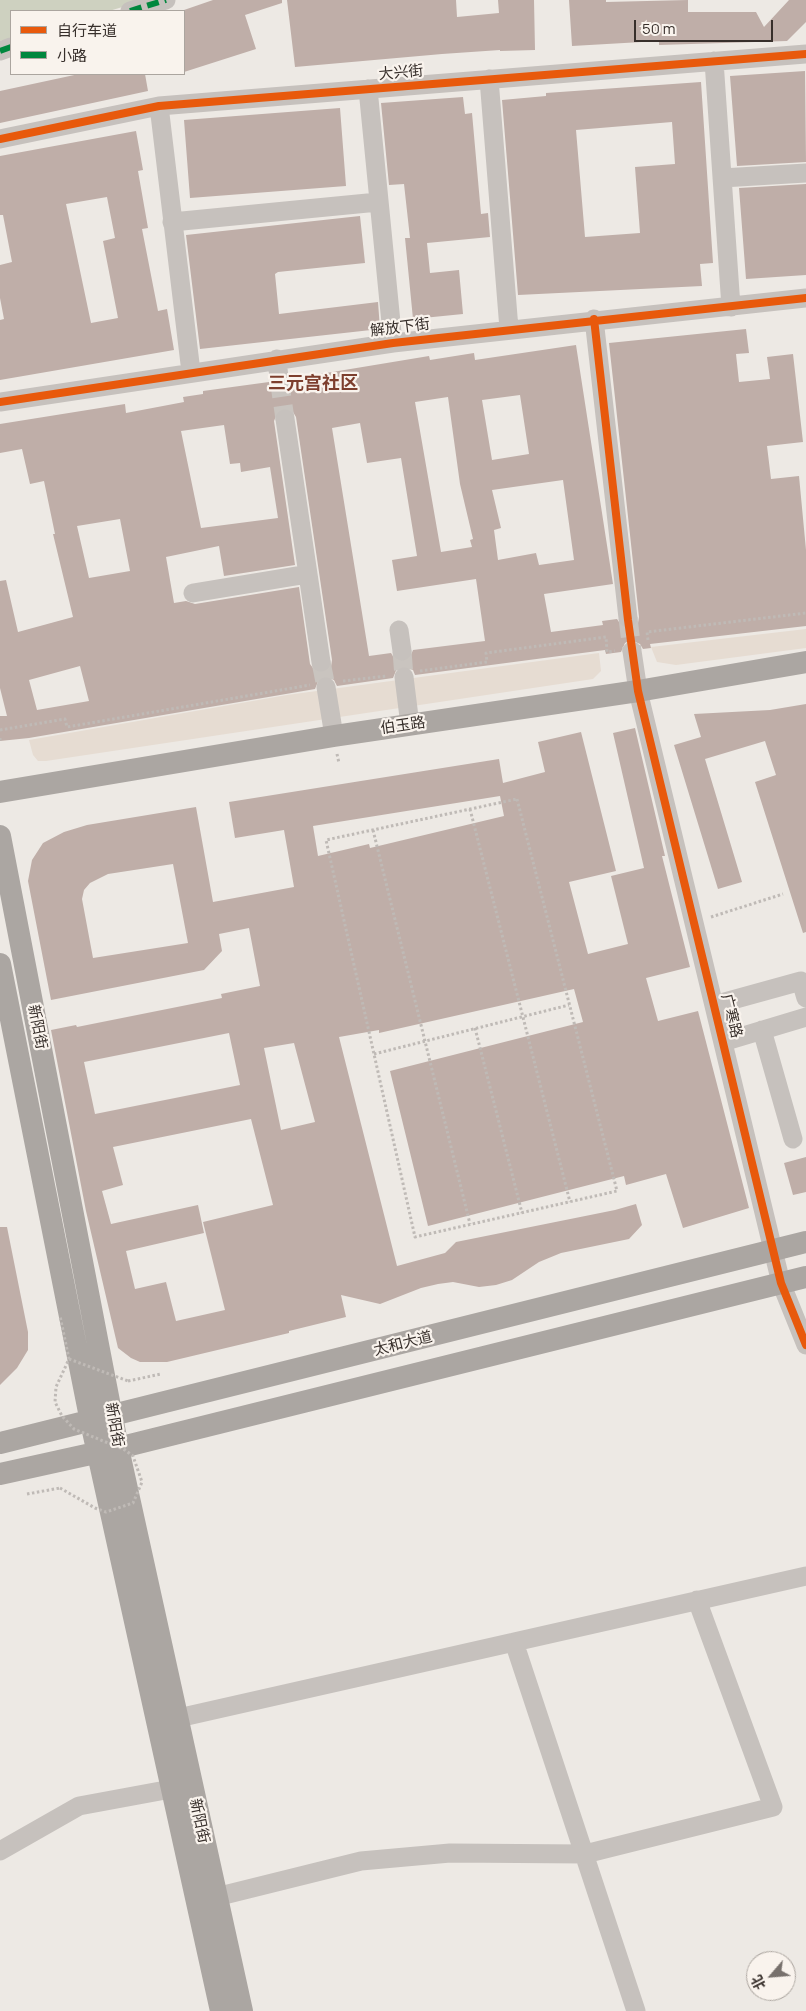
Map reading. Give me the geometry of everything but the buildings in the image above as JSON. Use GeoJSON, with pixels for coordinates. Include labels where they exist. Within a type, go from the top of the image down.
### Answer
{"type":"FeatureCollection","features":[{"type":"Feature","properties":{"kind":"main road","name":"伯玉路"},"geometry":{"type":"LineString","coordinates":[[0,792],[334,736],[638,691],[806,662]]}},
{"type":"Feature","properties":{"kind":"main road","name":"新阳街"},"geometry":{"type":"LineString","coordinates":[[0,836],[113,1417],[108,1450]]}},
{"type":"Feature","properties":{"kind":"main road","name":"新阳街"},"geometry":{"type":"LineString","coordinates":[[0,964],[90,1422],[108,1450],[166,1721],[216,1897],[242,2011]]}},
{"type":"Feature","properties":{"kind":"main road","name":"太和大道"},"geometry":{"type":"LineString","coordinates":[[0,1443],[113,1417],[806,1242]]}},
{"type":"Feature","properties":{"kind":"main road"},"geometry":{"type":"LineString","coordinates":[[0,1474],[108,1450],[781,1284],[806,1276]]}},
{"type":"Feature","properties":{"kind":"main road","name":"新阳街"},"geometry":{"type":"LineString","coordinates":[[166,1721],[172,1789],[221,2011]]}},
{"type":"Feature","properties":{"kind":"street"},"geometry":{"type":"LineString","coordinates":[[133,10],[166,0]]}},
{"type":"Feature","properties":{"kind":"street","name":"大兴街"},"geometry":{"type":"LineString","coordinates":[[0,139],[159,106],[714,62],[805,53]]}},
{"type":"Feature","properties":{"kind":"street"},"geometry":{"type":"LineString","coordinates":[[714,62],[731,306]]}},
{"type":"Feature","properties":{"kind":"street"},"geometry":{"type":"LineString","coordinates":[[489,80],[509,329]]}},
{"type":"Feature","properties":{"kind":"street"},"geometry":{"type":"LineString","coordinates":[[368,89],[393,343]]}},
{"type":"Feature","properties":{"kind":"street"},"geometry":{"type":"LineString","coordinates":[[159,106],[191,372]]}},
{"type":"Feature","properties":{"kind":"street"},"geometry":{"type":"LineString","coordinates":[[722,178],[806,173]]}},
{"type":"Feature","properties":{"kind":"street"},"geometry":{"type":"LineString","coordinates":[[172,222],[378,202]]}},
{"type":"Feature","properties":{"kind":"street","name":"解放下街"},"geometry":{"type":"LineString","coordinates":[[0,402],[191,372],[278,369],[393,343],[806,298]]}},
{"type":"Feature","properties":{"kind":"street"},"geometry":{"type":"LineString","coordinates":[[594,320],[628,618]]}},
{"type":"Feature","properties":{"kind":"street"},"geometry":{"type":"LineString","coordinates":[[285,419],[322,662]]}},
{"type":"Feature","properties":{"kind":"street"},"geometry":{"type":"LineString","coordinates":[[193,592],[308,574]]}},
{"type":"Feature","properties":{"kind":"street"},"geometry":{"type":"LineString","coordinates":[[399,630],[402,651]]}},
{"type":"Feature","properties":{"kind":"street","name":"广寒路"},"geometry":{"type":"LineString","coordinates":[[632,650],[638,691],[781,1284],[806,1345]]}},
{"type":"Feature","properties":{"kind":"street"},"geometry":{"type":"LineString","coordinates":[[404,677],[410,725]]}},
{"type":"Feature","properties":{"kind":"street"},"geometry":{"type":"LineString","coordinates":[[326,687],[334,736]]}},
{"type":"Feature","properties":{"kind":"street"},"geometry":{"type":"LineString","coordinates":[[714,1006],[801,981],[806,998]]}},
{"type":"Feature","properties":{"kind":"street"},"geometry":{"type":"LineString","coordinates":[[723,1042],[806,1017]]}},
{"type":"Feature","properties":{"kind":"street"},"geometry":{"type":"LineString","coordinates":[[762,1030],[793,1139]]}},
{"type":"Feature","properties":{"kind":"street"},"geometry":{"type":"LineString","coordinates":[[166,1721],[806,1576]]}},
{"type":"Feature","properties":{"kind":"street"},"geometry":{"type":"LineString","coordinates":[[216,1897],[361,1861],[450,1853],[585,1854],[772,1807],[697,1600]]}},
{"type":"Feature","properties":{"kind":"street"},"geometry":{"type":"LineString","coordinates":[[514,1642],[636,2011]]}},
{"type":"Feature","properties":{"kind":"street"},"geometry":{"type":"LineString","coordinates":[[0,1852],[79,1806],[172,1789]]}},
{"type":"Feature","properties":{"kind":"path"},"geometry":{"type":"LineString","coordinates":[[0,738],[0,743]]}},
{"type":"Feature","properties":{"kind":"path"},"geometry":{"type":"LineString","coordinates":[[517,799],[617,1191],[415,1237],[326,840],[374,830],[517,799]]}},
{"type":"Feature","properties":{"kind":"path"},"geometry":{"type":"LineString","coordinates":[[470,809],[570,1202]]}},
{"type":"Feature","properties":{"kind":"path"},"geometry":{"type":"LineString","coordinates":[[374,830],[470,1224]]}},
{"type":"Feature","properties":{"kind":"path"},"geometry":{"type":"LineString","coordinates":[[694,923],[783,894]]}},
{"type":"Feature","properties":{"kind":"path"},"geometry":{"type":"LineString","coordinates":[[374,1054],[569,1005]]}},
{"type":"Feature","properties":{"kind":"path"},"geometry":{"type":"LineString","coordinates":[[475,1028],[522,1213]]}},
{"type":"Feature","properties":{"kind":"path"},"geometry":{"type":"LineString","coordinates":[[27,1494],[60,1488],[94,1508],[106,1512],[133,1502],[142,1482],[133,1456],[124,1450],[74,1428],[62,1416],[55,1402],[56,1386],[69,1359],[60,1316]]}},
{"type":"Feature","properties":{"kind":"path"},"geometry":{"type":"LineString","coordinates":[[69,1359],[128,1381],[161,1374]]}},
{"type":"Feature","properties":{"kind":"green space"},"geometry":{"type":"Polygon","coordinates":[[[0,0],[146,0],[112,10],[10,10],[10,39],[0,41],[0,0]]]}},
{"type":"Feature","properties":{"kind":"shaded area"},"geometry":{"type":"Polygon","coordinates":[[[806,629],[806,648],[676,665],[657,662],[651,647],[806,629]]]}},
{"type":"Feature","properties":{"kind":"shaded area"},"geometry":{"type":"Polygon","coordinates":[[[599,653],[601,671],[593,679],[46,761],[38,761],[33,755],[29,740],[287,695],[599,653]]]}},
{"type":"Feature","properties":{"kind":"tunnel"},"geometry":{"type":"LineString","coordinates":[[279,378],[285,419]]}},
{"type":"Feature","properties":{"kind":"tunnel"},"geometry":{"type":"LineString","coordinates":[[628,618],[632,651]]}},
{"type":"Feature","properties":{"kind":"tunnel"},"geometry":{"type":"LineString","coordinates":[[402,651],[404,677]]}},
{"type":"Feature","properties":{"kind":"tunnel"},"geometry":{"type":"LineString","coordinates":[[321,662],[326,687]]}},
{"type":"Feature","properties":{"kind":"marked path"},"geometry":{"type":"LineString","coordinates":[[133,10],[166,0]]}},
{"type":"Feature","properties":{"kind":"marked path"},"geometry":{"type":"LineString","coordinates":[[0,51],[10,47]]}},
{"type":"Feature","properties":{"kind":"cycle path"},"geometry":{"type":"LineString","coordinates":[[0,139],[159,106],[806,54]]}},
{"type":"Feature","properties":{"kind":"cycle path"},"geometry":{"type":"LineString","coordinates":[[0,402],[393,343],[806,298]]}},
{"type":"Feature","properties":{"kind":"cycle path"},"geometry":{"type":"LineString","coordinates":[[594,319],[628,620],[638,691],[781,1283],[806,1345]]}},
{"type":"Feature","properties":{"kind":"district","name":"三元宫社区"},"geometry":{"type":"Point","coordinates":[313,384]}}]}
